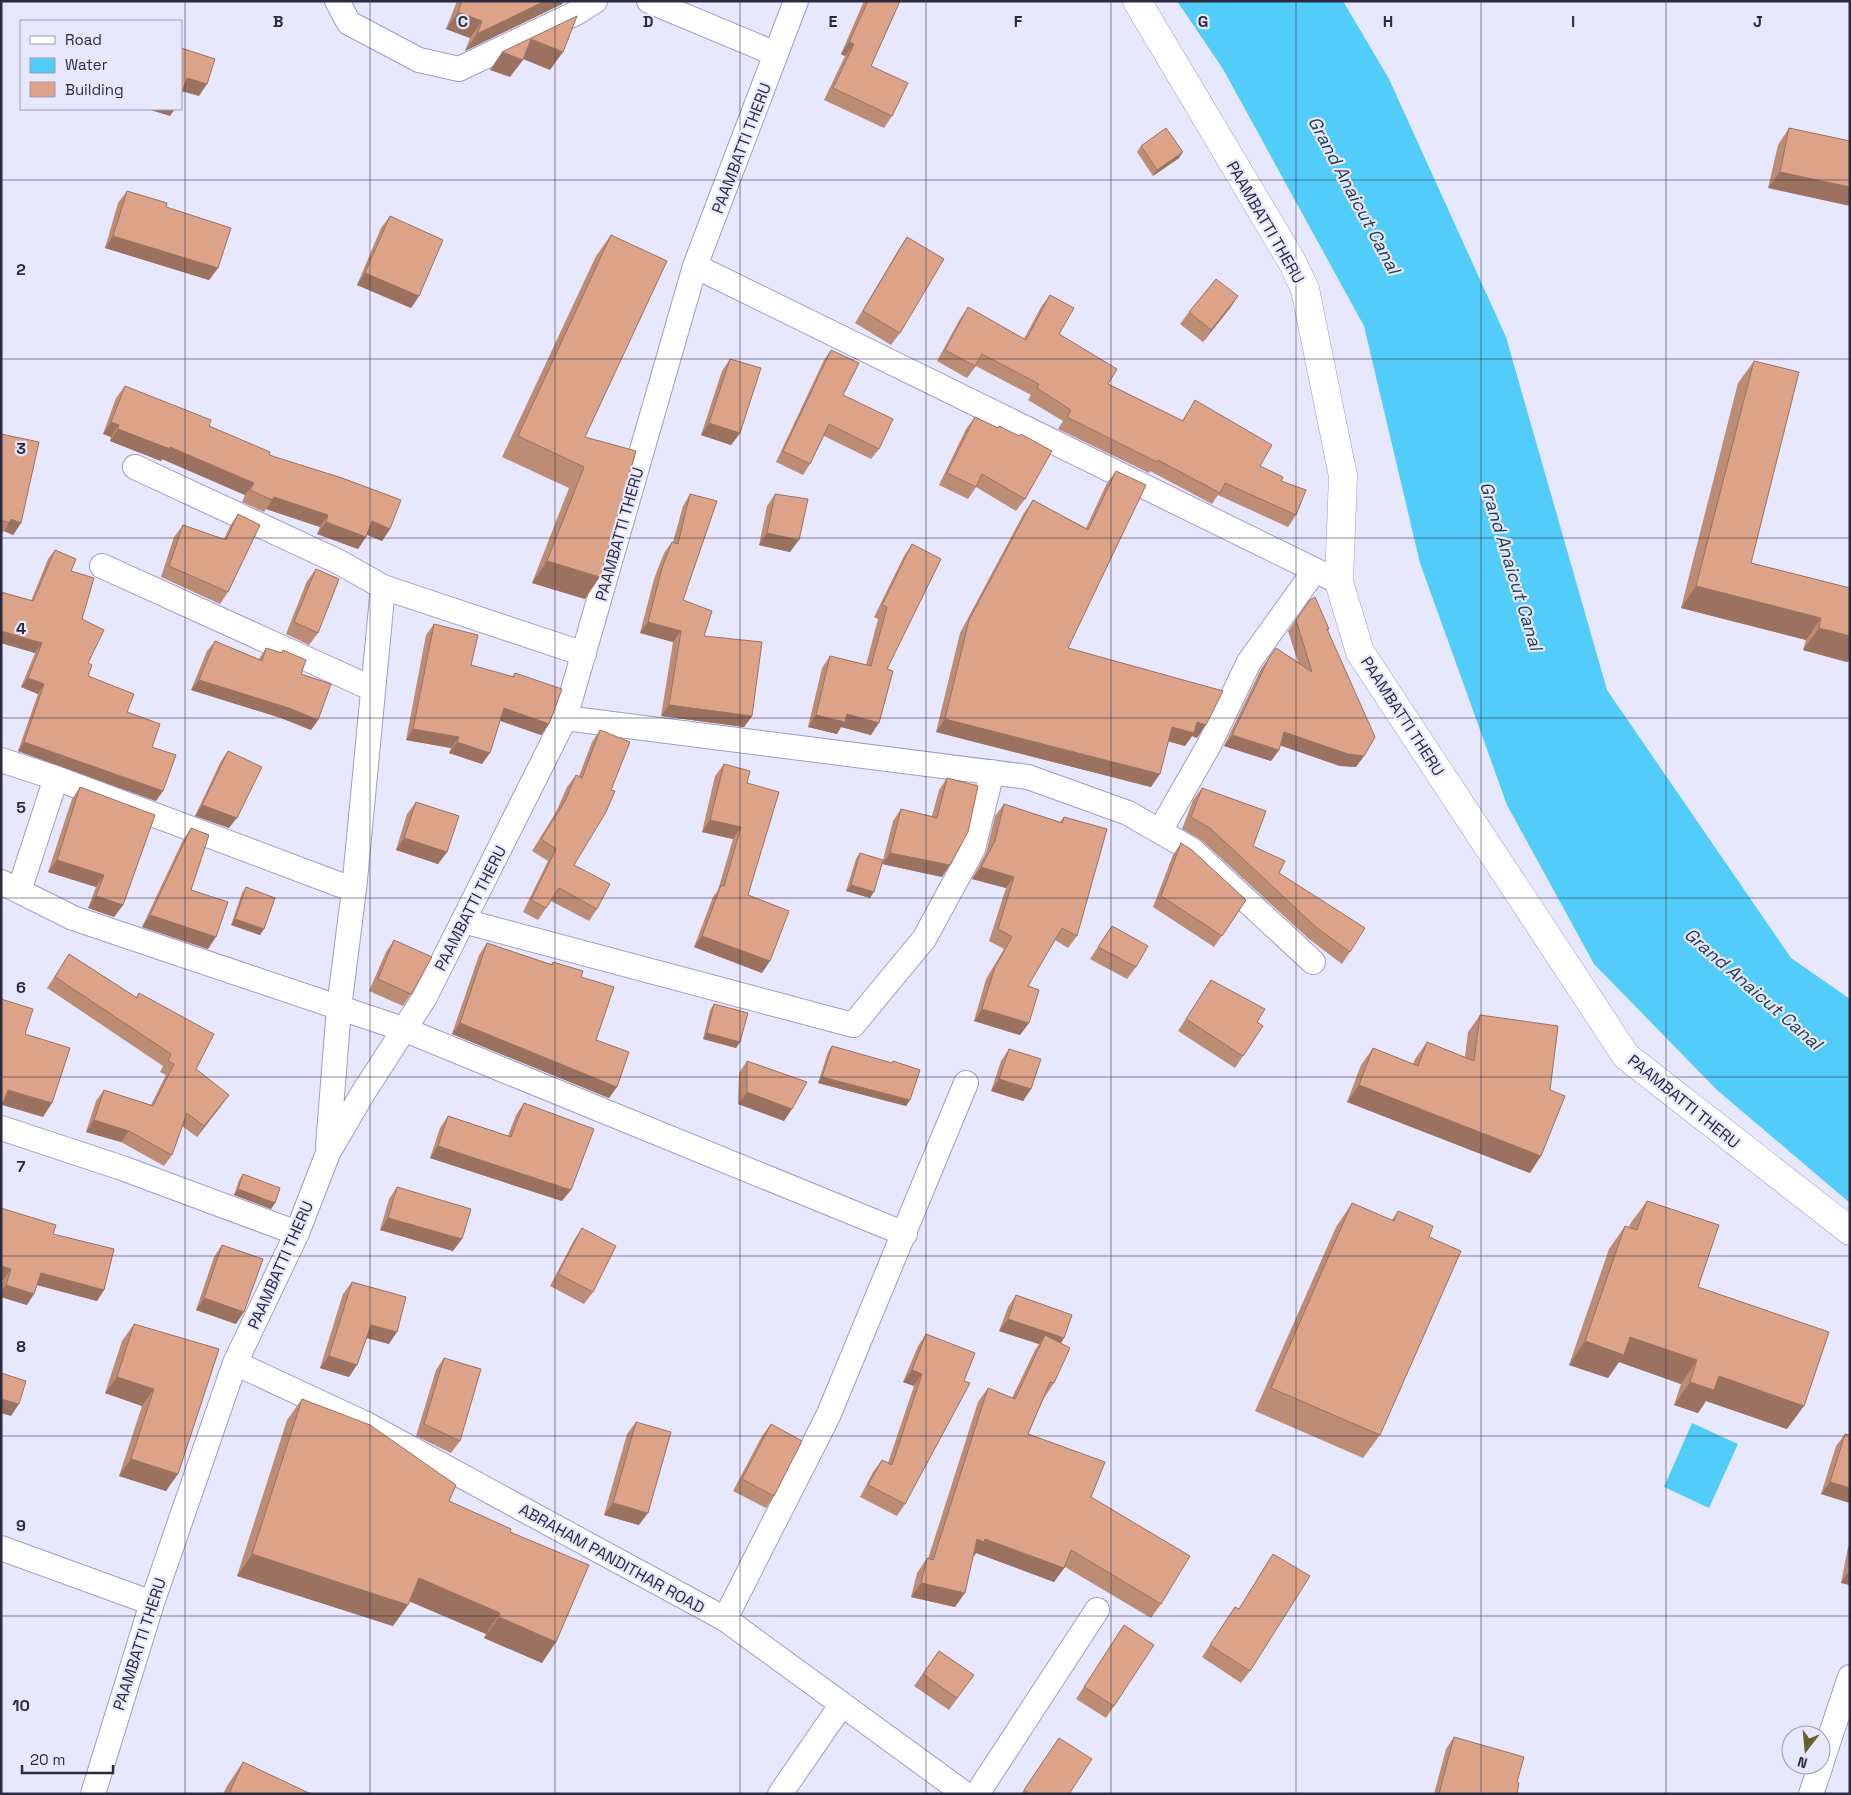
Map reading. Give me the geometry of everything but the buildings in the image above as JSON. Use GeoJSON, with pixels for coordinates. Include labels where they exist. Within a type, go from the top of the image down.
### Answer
{"type":"FeatureCollection","features":[{"type":"Feature","properties":{"kind":"street"},"geometry":{"type":"LineString","coordinates":[[337,1],[348,23],[419,60],[459,69],[576,14],[595,1]]}},
{"type":"Feature","properties":{"kind":"street"},"geometry":{"type":"LineString","coordinates":[[649,1],[776,54]]}},
{"type":"Feature","properties":{"kind":"street","name":"PAAMBATTI THERU"},"geometry":{"type":"LineString","coordinates":[[93,1794],[152,1603],[235,1363],[297,1233],[328,1153],[403,1029],[425,997],[565,718],[695,266],[796,1]]}},
{"type":"Feature","properties":{"kind":"street","name":"PAAMBATTI THERU"},"geometry":{"type":"LineString","coordinates":[[1137,1],[1291,260],[1305,288],[1343,476],[1338,582],[1360,652],[1626,1056],[1850,1231]]}},
{"type":"Feature","properties":{"kind":"street"},"geometry":{"type":"LineString","coordinates":[[695,266],[1338,582]]}},
{"type":"Feature","properties":{"kind":"street"},"geometry":{"type":"LineString","coordinates":[[136,467],[339,562],[383,587],[584,654]]}},
{"type":"Feature","properties":{"kind":"street"},"geometry":{"type":"LineString","coordinates":[[102,566],[373,689]]}},
{"type":"Feature","properties":{"kind":"street"},"geometry":{"type":"LineString","coordinates":[[1160,831],[1209,745],[1249,662],[1314,570]]}},
{"type":"Feature","properties":{"kind":"street"},"geometry":{"type":"LineString","coordinates":[[328,1153],[339,1008],[354,890],[383,587]]}},
{"type":"Feature","properties":{"kind":"street"},"geometry":{"type":"LineString","coordinates":[[565,718],[1028,777],[1128,813],[1192,850],[1313,962]]}},
{"type":"Feature","properties":{"kind":"street"},"geometry":{"type":"LineString","coordinates":[[1,760],[56,778],[354,890]]}},
{"type":"Feature","properties":{"kind":"street"},"geometry":{"type":"LineString","coordinates":[[464,921],[853,1025],[924,939],[973,849],[992,772]]}},
{"type":"Feature","properties":{"kind":"street"},"geometry":{"type":"LineString","coordinates":[[56,778],[10,887],[72,918],[403,1029],[905,1234]]}},
{"type":"Feature","properties":{"kind":"street"},"geometry":{"type":"LineString","coordinates":[[725,1619],[828,1416],[966,1083]]}},
{"type":"Feature","properties":{"kind":"street"},"geometry":{"type":"LineString","coordinates":[[1,1128],[122,1168],[297,1233]]}},
{"type":"Feature","properties":{"kind":"street","name":"ABRAHAM PANDITHAR ROAD"},"geometry":{"type":"LineString","coordinates":[[235,1363],[366,1424],[725,1619],[965,1794]]}},
{"type":"Feature","properties":{"kind":"street"},"geometry":{"type":"LineString","coordinates":[[1,1548],[152,1603]]}},
{"type":"Feature","properties":{"kind":"street"},"geometry":{"type":"LineString","coordinates":[[977,1794],[1097,1610]]}},
{"type":"Feature","properties":{"kind":"street"},"geometry":{"type":"LineString","coordinates":[[1831,1734],[1850,1677]]}},
{"type":"Feature","properties":{"kind":"street"},"geometry":{"type":"LineString","coordinates":[[780,1794],[842,1704]]}},
{"type":"Feature","properties":{"kind":"street"},"geometry":{"type":"LineString","coordinates":[[1811,1794],[1817,1775]]}},
{"type":"Feature","properties":{"kind":"water","name":"Grand Anaicut Canal"},"geometry":{"type":"Polygon","coordinates":[[[1177,1],[1343,1],[1389,79],[1506,337],[1607,690],[1791,958],[1850,999],[1850,1203],[1717,1090],[1594,964],[1507,805],[1420,563],[1364,326],[1223,69],[1177,1]]]}},
{"type":"Feature","properties":{"kind":"water"},"geometry":{"type":"Polygon","coordinates":[[[1692,1423],[1738,1444],[1709,1508],[1664,1487],[1692,1423]]]}}]}
